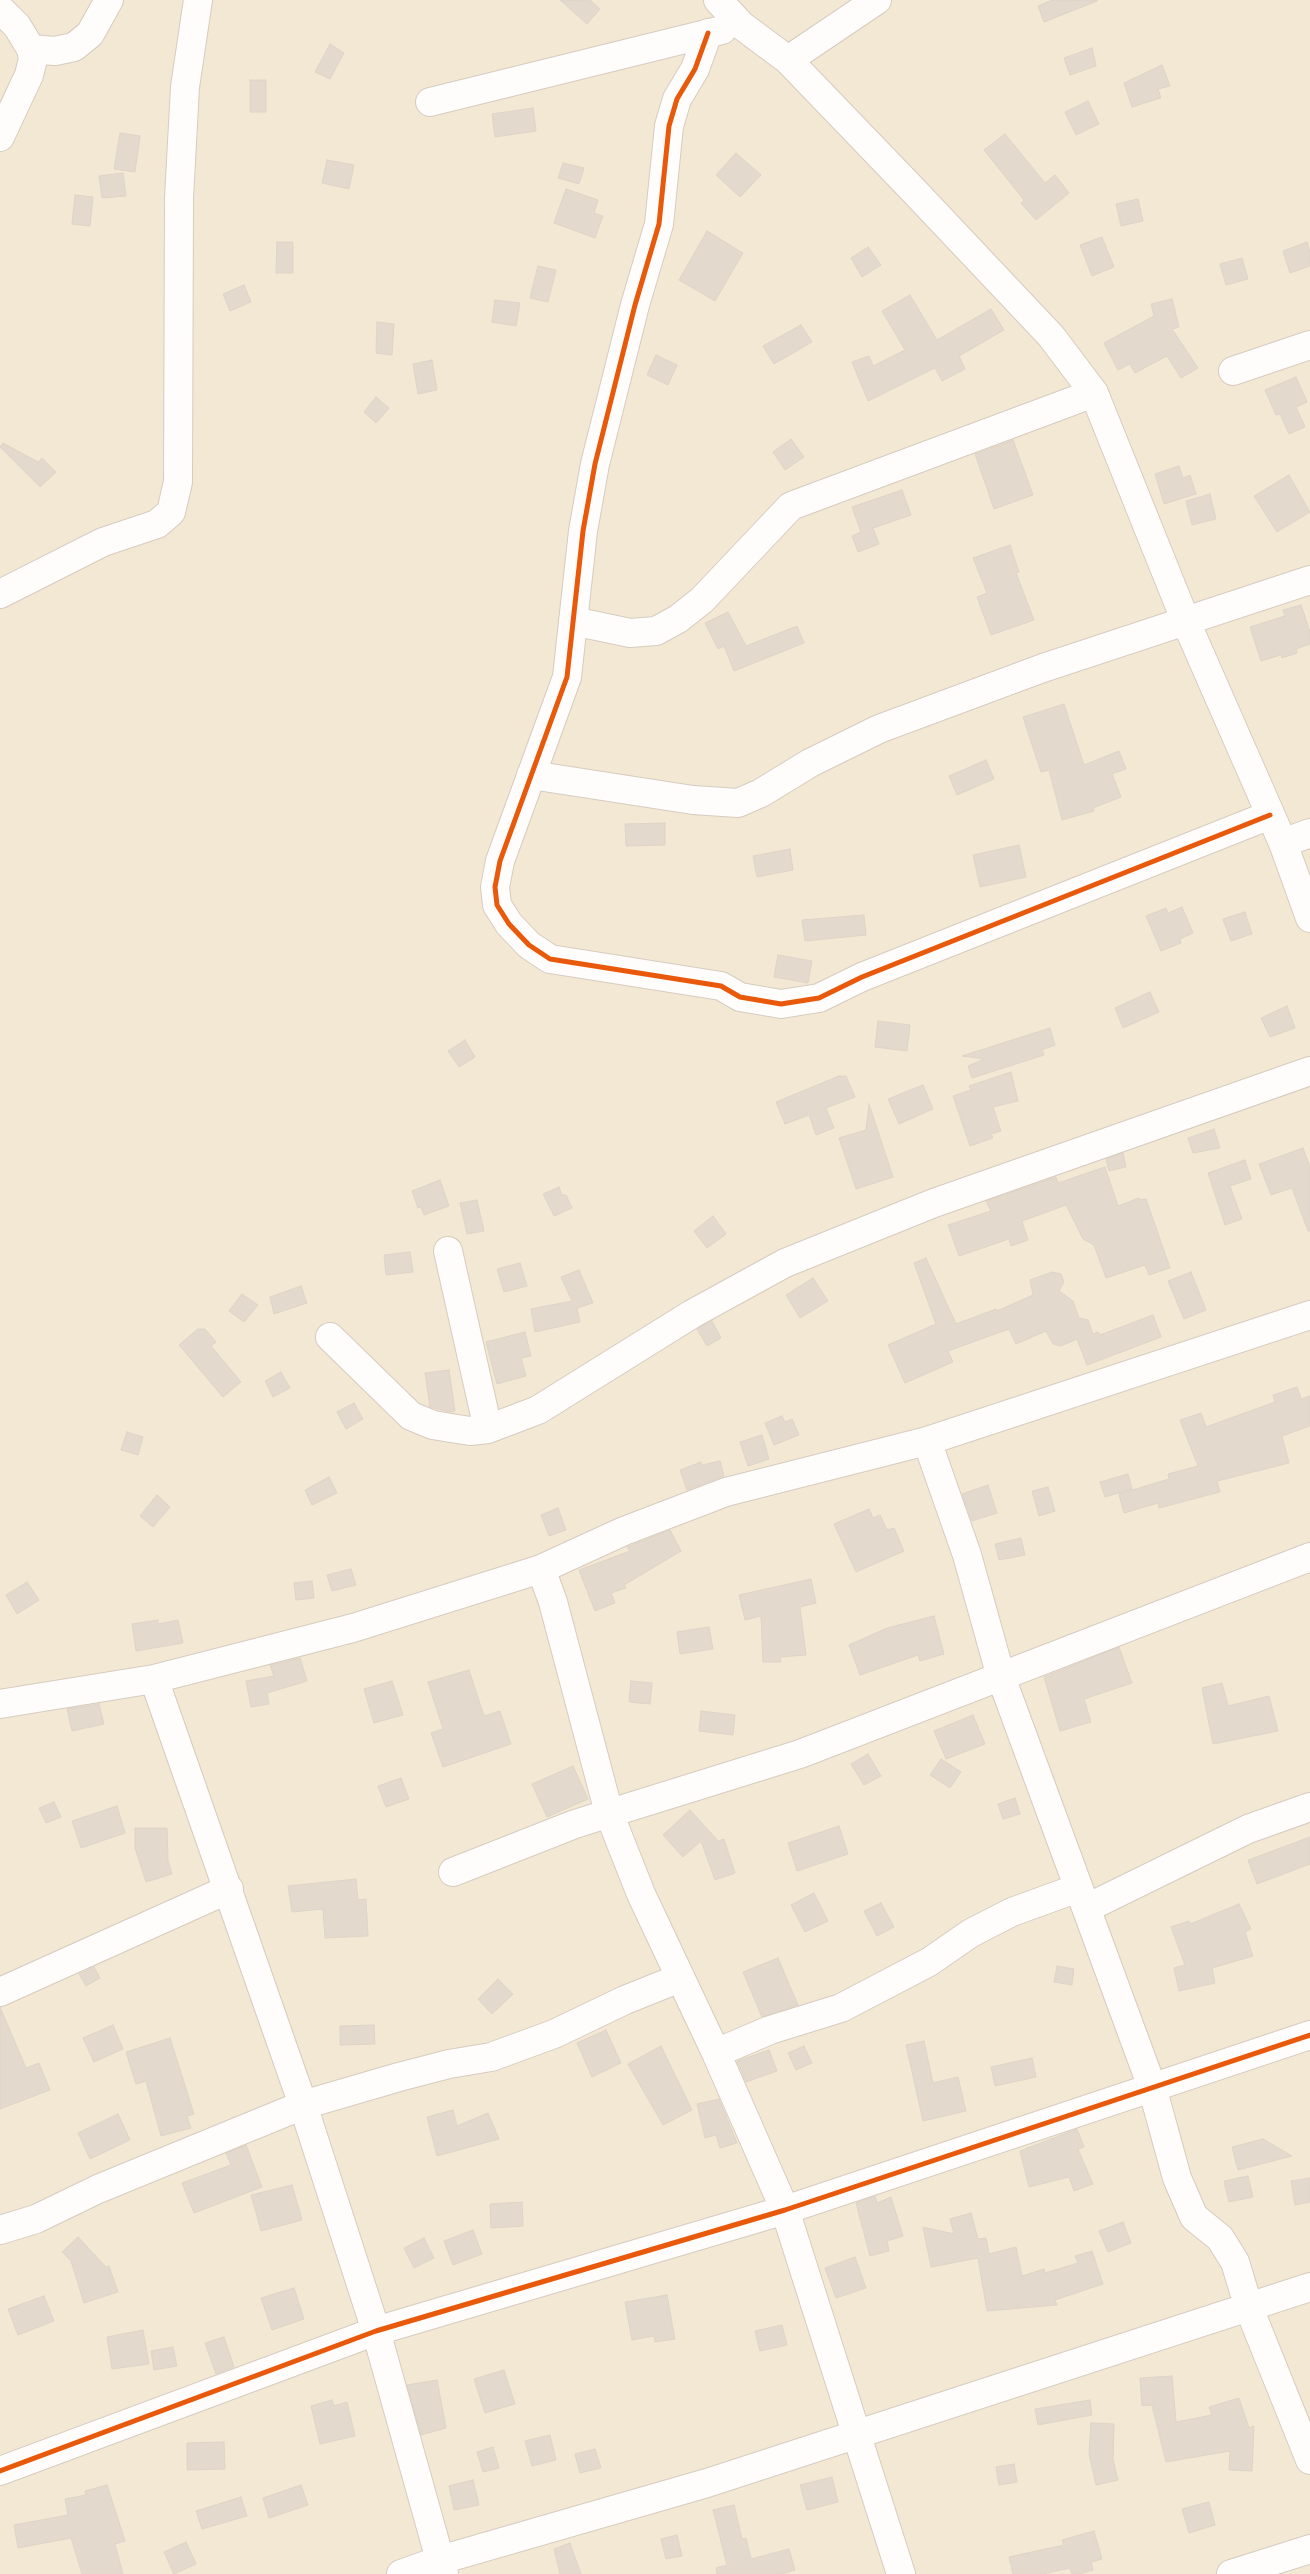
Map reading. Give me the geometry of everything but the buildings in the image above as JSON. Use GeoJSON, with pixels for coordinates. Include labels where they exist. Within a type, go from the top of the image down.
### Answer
{"type":"FeatureCollection","features":[{"type":"Feature","properties":{"kind":"street"},"geometry":{"type":"LineString","coordinates":[[31,49],[55,51],[74,47],[90,34],[109,0]]}},
{"type":"Feature","properties":{"kind":"street"},"geometry":{"type":"LineString","coordinates":[[0,594],[103,542],[157,524],[171,512],[178,482],[178,198],[185,87],[198,0]]}},
{"type":"Feature","properties":{"kind":"street"},"geometry":{"type":"LineString","coordinates":[[718,0],[741,26],[788,60],[1051,336],[1094,393],[1186,622],[1283,843],[1310,918]]}},
{"type":"Feature","properties":{"kind":"street"},"geometry":{"type":"LineString","coordinates":[[788,60],[877,0]]}},
{"type":"Feature","properties":{"kind":"street"},"geometry":{"type":"LineString","coordinates":[[0,9],[17,26],[31,49],[33,59],[29,75],[0,137]]}},
{"type":"Feature","properties":{"kind":"street"},"geometry":{"type":"LineString","coordinates":[[430,102],[741,26]]}},
{"type":"Feature","properties":{"kind":"street"},"geometry":{"type":"LineString","coordinates":[[708,33],[695,70],[677,99],[669,126],[664,158],[659,224],[635,305],[595,464],[583,531],[567,677],[500,861],[495,887],[497,904],[509,924],[530,945],[550,959],[721,986],[740,997],[781,1004],[819,998],[862,977],[1270,815]]}},
{"type":"Feature","properties":{"kind":"street"},"geometry":{"type":"LineString","coordinates":[[1233,371],[1310,345]]}},
{"type":"Feature","properties":{"kind":"street"},"geometry":{"type":"LineString","coordinates":[[573,620],[630,633],[656,631],[678,619],[702,600],[791,506],[1094,393]]}},
{"type":"Feature","properties":{"kind":"street"},"geometry":{"type":"LineString","coordinates":[[531,775],[693,800],[738,804],[761,794],[810,763],[878,728],[1043,668],[1310,580]]}},
{"type":"Feature","properties":{"kind":"street"},"geometry":{"type":"LineString","coordinates":[[1283,843],[1310,833]]}},
{"type":"Feature","properties":{"kind":"street"},"geometry":{"type":"LineString","coordinates":[[330,1337],[411,1416],[451,1428],[470,1431],[488,1429],[538,1410],[692,1314],[785,1263],[934,1203],[1310,1070]]}},
{"type":"Feature","properties":{"kind":"street"},"geometry":{"type":"LineString","coordinates":[[448,1251],[488,1429]]}},
{"type":"Feature","properties":{"kind":"street"},"geometry":{"type":"LineString","coordinates":[[0,1704],[154,1679],[353,1628],[541,1569],[624,1531],[726,1492],[926,1441],[1310,1315]]}},
{"type":"Feature","properties":{"kind":"street"},"geometry":{"type":"LineString","coordinates":[[926,1441],[967,1555],[1001,1677],[1152,2087],[1177,2178],[1194,2217],[1220,2238],[1235,2262],[1249,2308],[1310,2460]]}},
{"type":"Feature","properties":{"kind":"street"},"geometry":{"type":"LineString","coordinates":[[453,1872],[575,1824],[800,1754],[1251,1578],[1310,1557]]}},
{"type":"Feature","properties":{"kind":"street"},"geometry":{"type":"LineString","coordinates":[[541,1569],[553,1602],[609,1813],[641,1894],[716,2053],[785,2210],[901,2574]]}},
{"type":"Feature","properties":{"kind":"street"},"geometry":{"type":"LineString","coordinates":[[154,1679],[303,2105],[376,2331],[442,2567]]}},
{"type":"Feature","properties":{"kind":"street"},"geometry":{"type":"LineString","coordinates":[[716,2053],[770,2030],[841,2008],[929,1962],[971,1933],[1012,1912],[1082,1898],[1248,1829],[1310,1807]]}},
{"type":"Feature","properties":{"kind":"street"},"geometry":{"type":"LineString","coordinates":[[0,1992],[229,1889]]}},
{"type":"Feature","properties":{"kind":"street"},"geometry":{"type":"LineString","coordinates":[[0,2230],[36,2219],[98,2189],[303,2105],[440,2066],[491,2058],[554,2034],[625,2000],[680,1978]]}},
{"type":"Feature","properties":{"kind":"street"},"geometry":{"type":"LineString","coordinates":[[0,2471],[376,2331],[785,2210],[1310,2035]]}},
{"type":"Feature","properties":{"kind":"street"},"geometry":{"type":"LineString","coordinates":[[401,2574],[442,2567],[1249,2308],[1310,2286]]}},
{"type":"Feature","properties":{"kind":"street"},"geometry":{"type":"LineString","coordinates":[[1231,2574],[1310,2549]]}},
{"type":"Feature","properties":{"kind":"shaded area"},"geometry":{"type":"Polygon","coordinates":[[[0,0],[1310,0],[1310,2574],[0,2574],[0,0]]]}},
{"type":"Feature","properties":{"kind":"cycle path"},"geometry":{"type":"LineString","coordinates":[[708,33],[695,69],[677,99],[669,126],[659,224],[635,305],[595,464],[583,531],[567,677],[500,861],[495,887],[497,905],[509,924],[529,945],[550,959],[721,986],[740,997],[781,1004],[819,998],[862,977],[1270,815]]}},
{"type":"Feature","properties":{"kind":"cycle path"},"geometry":{"type":"LineString","coordinates":[[0,2471],[376,2331],[785,2210],[1310,2035]]}}]}
